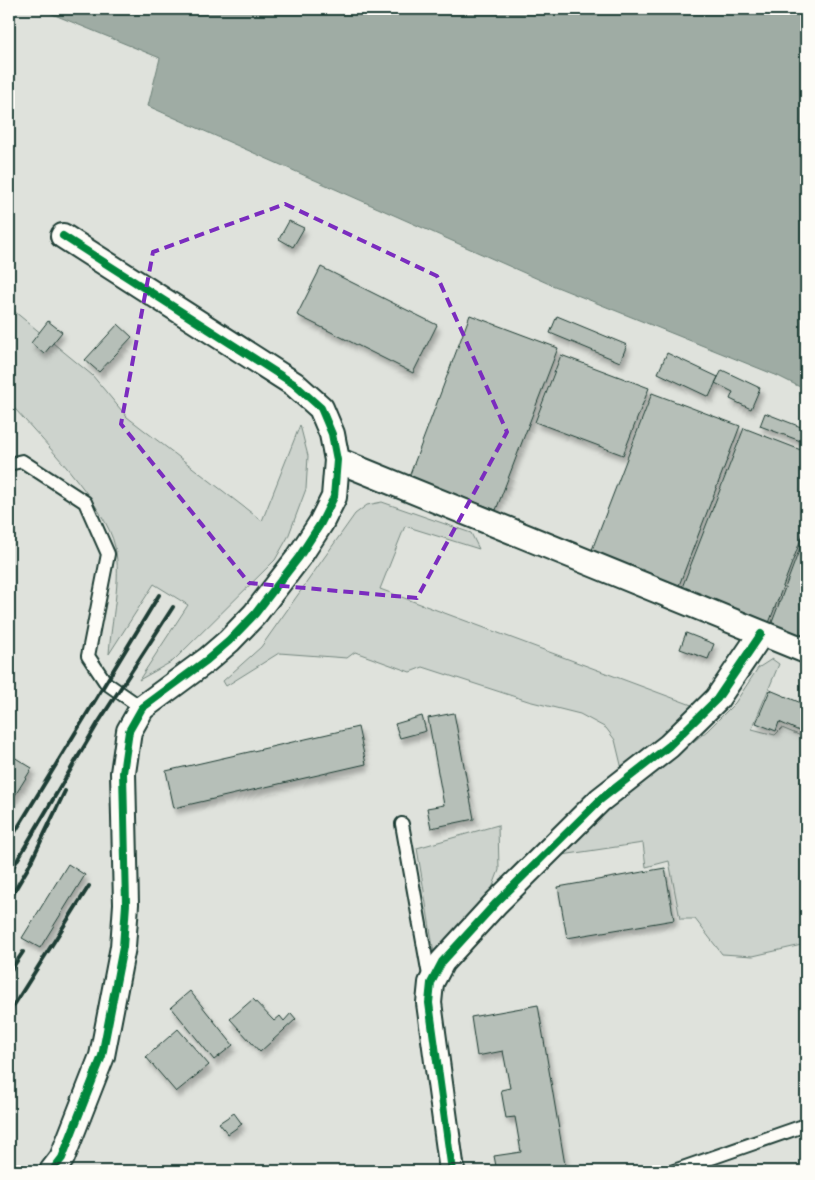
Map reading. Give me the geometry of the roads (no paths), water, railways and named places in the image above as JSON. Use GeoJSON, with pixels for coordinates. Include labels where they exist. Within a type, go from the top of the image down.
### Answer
{"type":"FeatureCollection","features":[{"type":"Feature","properties":{"kind":"street"},"geometry":{"type":"LineString","coordinates":[[52,1171],[62,1158],[102,1056],[123,947],[126,812],[123,772],[128,731],[142,708],[207,660],[229,641],[255,614],[299,557],[321,523],[334,497],[337,460],[332,434],[321,408],[294,384],[63,236]]}},
{"type":"Feature","properties":{"kind":"street"},"geometry":{"type":"LineString","coordinates":[[337,460],[806,651]]}},
{"type":"Feature","properties":{"kind":"street"},"geometry":{"type":"LineString","coordinates":[[452,1171],[429,1003],[431,983],[442,962],[496,903],[600,800],[669,746],[717,699],[762,634]]}},
{"type":"Feature","properties":{"kind":"lane"},"geometry":{"type":"LineString","coordinates":[[9,464],[22,461],[85,502],[108,554],[88,656],[106,683],[142,708]]}},
{"type":"Feature","properties":{"kind":"lane"},"geometry":{"type":"LineString","coordinates":[[402,824],[431,983]]}},
{"type":"Feature","properties":{"kind":"lane"},"geometry":{"type":"LineString","coordinates":[[674,1171],[806,1125]]}},
{"type":"Feature","properties":{"kind":"railway"},"geometry":{"type":"LineString","coordinates":[[9,842],[159,595]]}},
{"type":"Feature","properties":{"kind":"railway"},"geometry":{"type":"LineString","coordinates":[[9,874],[98,723],[173,607]]}},
{"type":"Feature","properties":{"kind":"railway"},"geometry":{"type":"LineString","coordinates":[[9,900],[28,868],[65,791]]}},
{"type":"Feature","properties":{"kind":"railway"},"geometry":{"type":"LineString","coordinates":[[9,1013],[89,886]]}},
{"type":"Feature","properties":{"kind":"railway"},"geometry":{"type":"LineString","coordinates":[[9,973],[23,952]]}}]}
